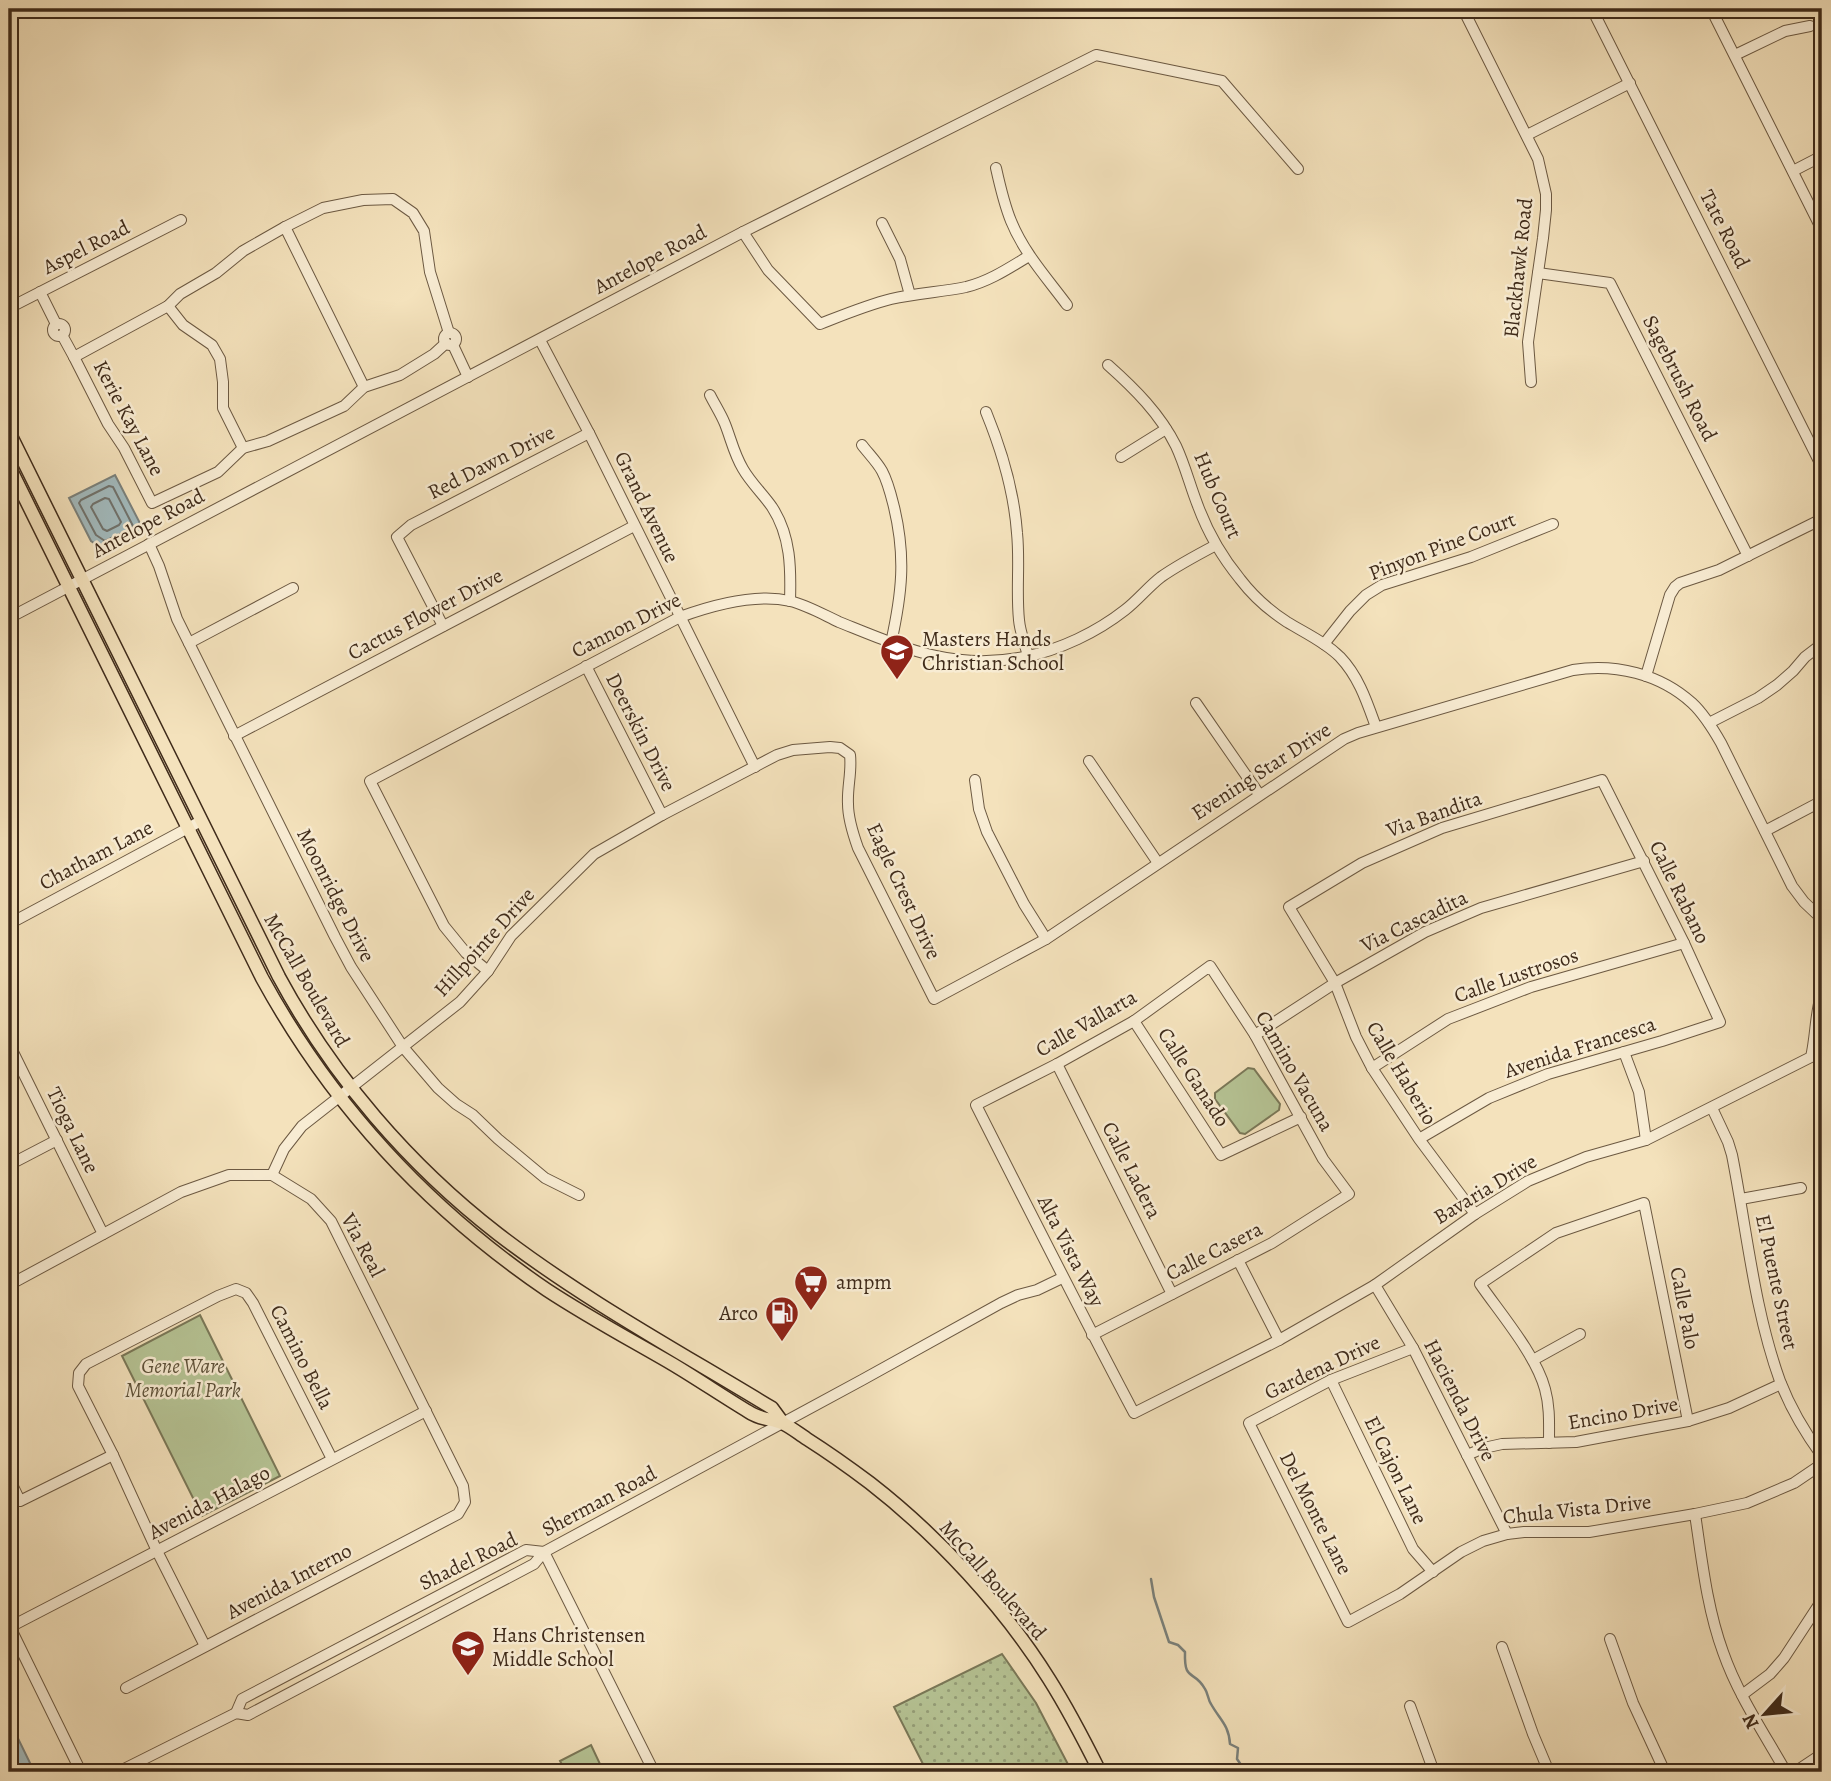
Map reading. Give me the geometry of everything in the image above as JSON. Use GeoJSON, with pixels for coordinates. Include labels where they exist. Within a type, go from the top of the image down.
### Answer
{"type":"FeatureCollection","features":[{"type":"Feature","properties":{"kind":"main road","name":"McCall Boulevard"},"geometry":{"type":"LineString","coordinates":[[9,432],[291,1000],[325,1052],[375,1118],[418,1164],[497,1233],[557,1276],[772,1408],[783,1423]]}},
{"type":"Feature","properties":{"kind":"main road","name":"McCall Boulevard"},"geometry":{"type":"LineString","coordinates":[[9,466],[281,1012],[315,1064],[360,1123],[393,1160],[459,1223],[512,1265],[570,1305],[754,1415],[783,1423],[870,1483],[902,1509],[959,1564],[1009,1622],[1048,1676],[1071,1714],[1100,1772]]}},
{"type":"Feature","properties":{"kind":"main road"},"geometry":{"type":"LineString","coordinates":[[459,1223],[483,1231],[543,1276],[557,1276]]}},
{"type":"Feature","properties":{"kind":"street","name":"Blackhawk Road"},"geometry":{"type":"LineString","coordinates":[[1463,9],[1538,159],[1546,194],[1528,342],[1531,382]]}},
{"type":"Feature","properties":{"kind":"street","name":"Tate Road"},"geometry":{"type":"LineString","coordinates":[[1592,9],[1822,467]]}},
{"type":"Feature","properties":{"kind":"street"},"geometry":{"type":"LineString","coordinates":[[1711,9],[1822,230]]}},
{"type":"Feature","properties":{"kind":"street"},"geometry":{"type":"LineString","coordinates":[[1735,55],[1785,31],[1811,26]]}},
{"type":"Feature","properties":{"kind":"street","name":"Antelope Road"},"geometry":{"type":"LineString","coordinates":[[9,618],[743,232],[1096,55],[1222,80],[1298,169]]}},
{"type":"Feature","properties":{"kind":"street"},"geometry":{"type":"LineString","coordinates":[[1527,135],[1630,83]]}},
{"type":"Feature","properties":{"kind":"street"},"geometry":{"type":"LineString","coordinates":[[1793,171],[1822,156]]}},
{"type":"Feature","properties":{"kind":"street"},"geometry":{"type":"LineString","coordinates":[[996,168],[1007,210],[1029,256],[1068,305]]}},
{"type":"Feature","properties":{"kind":"street","name":"Kerie Kay Lane"},"geometry":{"type":"LineString","coordinates":[[449,341],[434,354],[400,375],[364,387],[344,406],[268,442],[243,448],[218,472],[152,503],[74,357],[167,306],[243,251],[323,208],[363,200],[393,200],[413,213],[424,231],[430,272],[449,341],[468,377]]}},
{"type":"Feature","properties":{"kind":"street","name":"Aspel Road"},"geometry":{"type":"LineString","coordinates":[[9,308],[181,220]]}},
{"type":"Feature","properties":{"kind":"street"},"geometry":{"type":"LineString","coordinates":[[882,223],[900,259],[910,295]]}},
{"type":"Feature","properties":{"kind":"street"},"geometry":{"type":"LineString","coordinates":[[285,227],[364,387]]}},
{"type":"Feature","properties":{"kind":"street"},"geometry":{"type":"LineString","coordinates":[[743,232],[768,270],[820,324],[861,308],[910,295],[985,281],[1029,256]]}},
{"type":"Feature","properties":{"kind":"street","name":"Sagebrush Road"},"geometry":{"type":"LineString","coordinates":[[1538,273],[1610,283],[1748,556]]}},
{"type":"Feature","properties":{"kind":"street"},"geometry":{"type":"LineString","coordinates":[[40,292],[56,324],[64,327],[62,335],[74,357]]}},
{"type":"Feature","properties":{"kind":"street"},"geometry":{"type":"LineString","coordinates":[[167,306],[183,325],[212,345],[220,359],[223,408],[243,448]]}},
{"type":"Feature","properties":{"kind":"street","name":"Grand Avenue"},"geometry":{"type":"LineString","coordinates":[[540,340],[755,766]]}},
{"type":"Feature","properties":{"kind":"street","name":"Hub Court"},"geometry":{"type":"LineString","coordinates":[[1108,366],[1132,386],[1166,429],[1216,545],[1243,583],[1267,607],[1339,656],[1356,679],[1376,727]]}},
{"type":"Feature","properties":{"kind":"street"},"geometry":{"type":"LineString","coordinates":[[710,395],[744,472],[773,508],[782,527],[789,550],[790,601]]}},
{"type":"Feature","properties":{"kind":"street"},"geometry":{"type":"LineString","coordinates":[[986,412],[1000,445],[1010,485],[1019,559],[1019,621],[1028,656]]}},
{"type":"Feature","properties":{"kind":"street"},"geometry":{"type":"LineString","coordinates":[[1121,457],[1166,429]]}},
{"type":"Feature","properties":{"kind":"street","name":"Red Dawn Drive"},"geometry":{"type":"LineString","coordinates":[[443,626],[397,537],[411,525],[589,433]]}},
{"type":"Feature","properties":{"kind":"street"},"geometry":{"type":"LineString","coordinates":[[862,445],[882,470],[898,524],[902,556],[901,585],[891,643]]}},
{"type":"Feature","properties":{"kind":"street"},"geometry":{"type":"LineString","coordinates":[[1646,676],[1670,595],[1675,587],[1719,570],[1822,519]]}},
{"type":"Feature","properties":{"kind":"street","name":"Pinyon Pine Court"},"geometry":{"type":"LineString","coordinates":[[1324,644],[1350,611],[1382,584],[1471,557],[1553,523]]}},
{"type":"Feature","properties":{"kind":"street","name":"Cactus Flower Drive"},"geometry":{"type":"LineString","coordinates":[[234,736],[634,526]]}},
{"type":"Feature","properties":{"kind":"street","name":"Moonridge Drive"},"geometry":{"type":"LineString","coordinates":[[149,544],[163,575],[177,619],[234,736],[351,967],[403,1047],[438,1088],[456,1104],[473,1115],[545,1178],[579,1195]]}},
{"type":"Feature","properties":{"kind":"street","name":"Cannon Drive"},"geometry":{"type":"LineString","coordinates":[[488,971],[466,953],[444,926],[370,781],[680,617],[710,607],[739,601],[790,601],[918,653],[944,659],[999,662],[1065,644],[1096,629],[1125,610],[1184,561],[1216,545]]}},
{"type":"Feature","properties":{"kind":"street"},"geometry":{"type":"LineString","coordinates":[[189,643],[293,588]]}},
{"type":"Feature","properties":{"kind":"street"},"geometry":{"type":"LineString","coordinates":[[1709,723],[1777,685],[1822,644]]}},
{"type":"Feature","properties":{"kind":"street","name":"Deerskin Drive"},"geometry":{"type":"LineString","coordinates":[[586,666],[662,815]]}},
{"type":"Feature","properties":{"kind":"street","name":"Evening Star Drive"},"geometry":{"type":"LineString","coordinates":[[934,999],[1046,939],[1329,747],[1376,727],[1588,668],[1607,667],[1646,676],[1662,682],[1693,704],[1721,743],[1792,886],[1822,919]]}},
{"type":"Feature","properties":{"kind":"street"},"geometry":{"type":"LineString","coordinates":[[1196,703],[1259,794]]}},
{"type":"Feature","properties":{"kind":"street","name":"Hillpointe Drive"},"geometry":{"type":"LineString","coordinates":[[272,1175],[284,1149],[302,1126],[460,1002],[488,971],[511,936],[594,854],[777,755],[793,750],[830,747],[840,748],[850,755]]}},
{"type":"Feature","properties":{"kind":"street","name":"Eagle Crest Drive"},"geometry":{"type":"LineString","coordinates":[[850,755],[852,769],[848,804],[858,848],[934,999]]}},
{"type":"Feature","properties":{"kind":"street"},"geometry":{"type":"LineString","coordinates":[[1089,761],[1158,863]]}},
{"type":"Feature","properties":{"kind":"street"},"geometry":{"type":"LineString","coordinates":[[975,780],[979,809],[987,832],[1024,904],[1046,939]]}},
{"type":"Feature","properties":{"kind":"street","name":"Calle Rabano"},"geometry":{"type":"LineString","coordinates":[[1602,780],[1685,943],[1720,1022]]}},
{"type":"Feature","properties":{"kind":"street","name":"Via Bandita"},"geometry":{"type":"LineString","coordinates":[[1289,907],[1362,863],[1442,828],[1602,780]]}},
{"type":"Feature","properties":{"kind":"street"},"geometry":{"type":"LineString","coordinates":[[1765,831],[1822,801]]}},
{"type":"Feature","properties":{"kind":"street","name":"Chatham Lane"},"geometry":{"type":"LineString","coordinates":[[9,924],[201,821]]}},
{"type":"Feature","properties":{"kind":"street","name":"Via Cascadita"},"geometry":{"type":"LineString","coordinates":[[1255,1035],[1335,983],[1425,932],[1482,908],[1644,862]]}},
{"type":"Feature","properties":{"kind":"street","name":"Calle Haberio"},"geometry":{"type":"LineString","coordinates":[[1289,907],[1335,983],[1356,1037],[1372,1068],[1419,1139],[1475,1214]]}},
{"type":"Feature","properties":{"kind":"street","name":"Calle Lustrosos"},"geometry":{"type":"LineString","coordinates":[[1372,1068],[1448,1019],[1531,987],[1685,943]]}},
{"type":"Feature","properties":{"kind":"street","name":"Calle Vallarta"},"geometry":{"type":"LineString","coordinates":[[976,1105],[1134,1021],[1210,966]]}},
{"type":"Feature","properties":{"kind":"street","name":"Camino Vacuna"},"geometry":{"type":"LineString","coordinates":[[1210,966],[1255,1035],[1323,1159],[1349,1194]]}},
{"type":"Feature","properties":{"kind":"street","name":"Bavaria Drive"},"geometry":{"type":"LineString","coordinates":[[1134,1413],[1279,1340],[1375,1285],[1475,1214],[1528,1181],[1586,1157],[1646,1140],[1811,1057],[1822,992]]}},
{"type":"Feature","properties":{"kind":"street","name":"Calle Ganado"},"geometry":{"type":"LineString","coordinates":[[1134,1021],[1221,1155],[1301,1117]]}},
{"type":"Feature","properties":{"kind":"street","name":"Avenida Francesca"},"geometry":{"type":"LineString","coordinates":[[1419,1139],[1489,1098],[1548,1073],[1720,1022]]}},
{"type":"Feature","properties":{"kind":"street","name":"Tioga Lane"},"geometry":{"type":"LineString","coordinates":[[9,1044],[103,1234]]}},
{"type":"Feature","properties":{"kind":"street"},"geometry":{"type":"LineString","coordinates":[[1624,1052],[1639,1092],[1646,1140]]}},
{"type":"Feature","properties":{"kind":"street","name":"Calle Ladera"},"geometry":{"type":"LineString","coordinates":[[1057,1064],[1172,1294]]}},
{"type":"Feature","properties":{"kind":"street","name":"Alta Vista Way"},"geometry":{"type":"LineString","coordinates":[[976,1105],[1062,1278],[1134,1413]]}},
{"type":"Feature","properties":{"kind":"street","name":"El Puente Street"},"geometry":{"type":"LineString","coordinates":[[1712,1108],[1732,1155],[1760,1315],[1782,1384],[1822,1456]]}},
{"type":"Feature","properties":{"kind":"street"},"geometry":{"type":"LineString","coordinates":[[9,1165],[57,1140]]}},
{"type":"Feature","properties":{"kind":"street"},"geometry":{"type":"LineString","coordinates":[[9,1285],[181,1192],[229,1175],[272,1175]]}},
{"type":"Feature","properties":{"kind":"street","name":"Via Real"},"geometry":{"type":"LineString","coordinates":[[272,1175],[311,1199],[331,1221],[463,1486],[465,1502]]}},
{"type":"Feature","properties":{"kind":"street"},"geometry":{"type":"LineString","coordinates":[[1741,1199],[1801,1188]]}},
{"type":"Feature","properties":{"kind":"street","name":"Calle Casera"},"geometry":{"type":"LineString","coordinates":[[1093,1335],[1298,1228],[1349,1194]]}},
{"type":"Feature","properties":{"kind":"street","name":"Calle Palo"},"geometry":{"type":"LineString","coordinates":[[1533,1360],[1479,1284],[1556,1233],[1644,1203],[1688,1421]]}},
{"type":"Feature","properties":{"kind":"street"},"geometry":{"type":"LineString","coordinates":[[1238,1260],[1279,1340]]}},
{"type":"Feature","properties":{"kind":"street","name":"Sherman Road"},"geometry":{"type":"LineString","coordinates":[[118,1772],[236,1713],[248,1715],[534,1564],[544,1552],[1001,1303],[1062,1278]]}},
{"type":"Feature","properties":{"kind":"street","name":"Hacienda Drive"},"geometry":{"type":"LineString","coordinates":[[1375,1285],[1413,1348],[1507,1534]]}},
{"type":"Feature","properties":{"kind":"street","name":"Camino Bella"},"geometry":{"type":"LineString","coordinates":[[113,1455],[78,1386],[79,1373],[86,1364],[236,1289],[246,1293],[253,1303],[332,1459]]}},
{"type":"Feature","properties":{"kind":"street"},"geometry":{"type":"LineString","coordinates":[[1549,1443],[1550,1415],[1545,1388],[1533,1360],[1580,1334]]}},
{"type":"Feature","properties":{"kind":"street","name":"Gardena Drive"},"geometry":{"type":"LineString","coordinates":[[1249,1423],[1331,1380],[1413,1348]]}},
{"type":"Feature","properties":{"kind":"street","name":"El Cajon Lane"},"geometry":{"type":"LineString","coordinates":[[1331,1380],[1413,1549],[1433,1572]]}},
{"type":"Feature","properties":{"kind":"street","name":"Encino Drive"},"geometry":{"type":"LineString","coordinates":[[1467,1455],[1502,1444],[1576,1441],[1688,1421],[1729,1408],[1782,1384]]}},
{"type":"Feature","properties":{"kind":"street","name":"Avenida Halago"},"geometry":{"type":"LineString","coordinates":[[9,1626],[426,1411]]}},
{"type":"Feature","properties":{"kind":"street","name":"Del Monte Lane"},"geometry":{"type":"LineString","coordinates":[[1249,1423],[1348,1622]]}},
{"type":"Feature","properties":{"kind":"street"},"geometry":{"type":"LineString","coordinates":[[9,1478],[20,1501],[113,1455],[205,1646]]}},
{"type":"Feature","properties":{"kind":"street","name":"Chula Vista Drive"},"geometry":{"type":"LineString","coordinates":[[1348,1622],[1400,1594],[1461,1552],[1483,1541],[1507,1534],[1543,1531],[1590,1532],[1747,1503],[1794,1483],[1822,1464]]}},
{"type":"Feature","properties":{"kind":"street","name":"Avenida Interno"},"geometry":{"type":"LineString","coordinates":[[125,1688],[458,1514],[465,1502]]}},
{"type":"Feature","properties":{"kind":"street"},"geometry":{"type":"LineString","coordinates":[[1695,1514],[1710,1610],[1723,1654],[1742,1695],[1786,1772]]}},
{"type":"Feature","properties":{"kind":"street","name":"Shadel Road"},"geometry":{"type":"LineString","coordinates":[[236,1713],[242,1699],[474,1576],[526,1550],[544,1552],[654,1772]]}},
{"type":"Feature","properties":{"kind":"street"},"geometry":{"type":"LineString","coordinates":[[1742,1695],[1770,1674],[1784,1658],[1822,1600]]}},
{"type":"Feature","properties":{"kind":"street"},"geometry":{"type":"LineString","coordinates":[[9,1626],[81,1772]]}},
{"type":"Feature","properties":{"kind":"street"},"geometry":{"type":"LineString","coordinates":[[1610,1639],[1633,1703],[1665,1772]]}},
{"type":"Feature","properties":{"kind":"street"},"geometry":{"type":"LineString","coordinates":[[1502,1647],[1549,1772]]}},
{"type":"Feature","properties":{"kind":"street"},"geometry":{"type":"LineString","coordinates":[[1410,1706],[1434,1772]]}},
{"type":"Feature","properties":{"kind":"street"},"geometry":{"type":"LineString","coordinates":[[1795,1772],[1822,1754]]}},
{"type":"Feature","properties":{"kind":"green space"},"geometry":{"type":"Polygon","coordinates":[[[1248,1068],[1254,1069],[1280,1104],[1279,1110],[1245,1134],[1240,1133],[1215,1099],[1215,1093],[1248,1068]]]}},
{"type":"Feature","properties":{"kind":"green space","name":"Gene Ware Memorial Park"},"geometry":{"type":"Polygon","coordinates":[[[200,1315],[280,1476],[202,1516],[122,1356],[200,1315]]]}},
{"type":"Feature","properties":{"kind":"green space"},"geometry":{"type":"Polygon","coordinates":[[[1002,1654],[1036,1703],[1072,1772],[927,1772],[894,1707],[1002,1654]]]}},
{"type":"Feature","properties":{"kind":"green space"},"geometry":{"type":"Polygon","coordinates":[[[591,1745],[600,1764],[584,1772],[566,1772],[560,1761],[591,1745]]]}},
{"type":"Feature","properties":{"kind":"water"},"geometry":{"type":"Polygon","coordinates":[[[115,475],[144,531],[105,550],[91,541],[69,498],[115,475]]]}},
{"type":"Feature","properties":{"kind":"water"},"geometry":{"type":"Polygon","coordinates":[[[9,1720],[33,1769],[28,1772],[9,1772],[9,1720]]]}},
{"type":"Feature","properties":{"kind":"waterway"},"geometry":{"type":"LineString","coordinates":[[1151,1579],[1169,1642],[1178,1645],[1185,1652],[1188,1672],[1206,1691],[1226,1727],[1230,1744],[1238,1748],[1237,1759],[1246,1772]]}},
{"type":"Feature","properties":{"kind":"place","name":"Masters Hands Christian School"},"geometry":{"type":"Point","coordinates":[897,681]}},
{"type":"Feature","properties":{"kind":"place","name":"ampm"},"geometry":{"type":"Point","coordinates":[811,1312]}},
{"type":"Feature","properties":{"kind":"place","name":"Arco"},"geometry":{"type":"Point","coordinates":[782,1343]}},
{"type":"Feature","properties":{"kind":"place","name":"Hans Christensen Middle School"},"geometry":{"type":"Point","coordinates":[468,1677]}}]}
